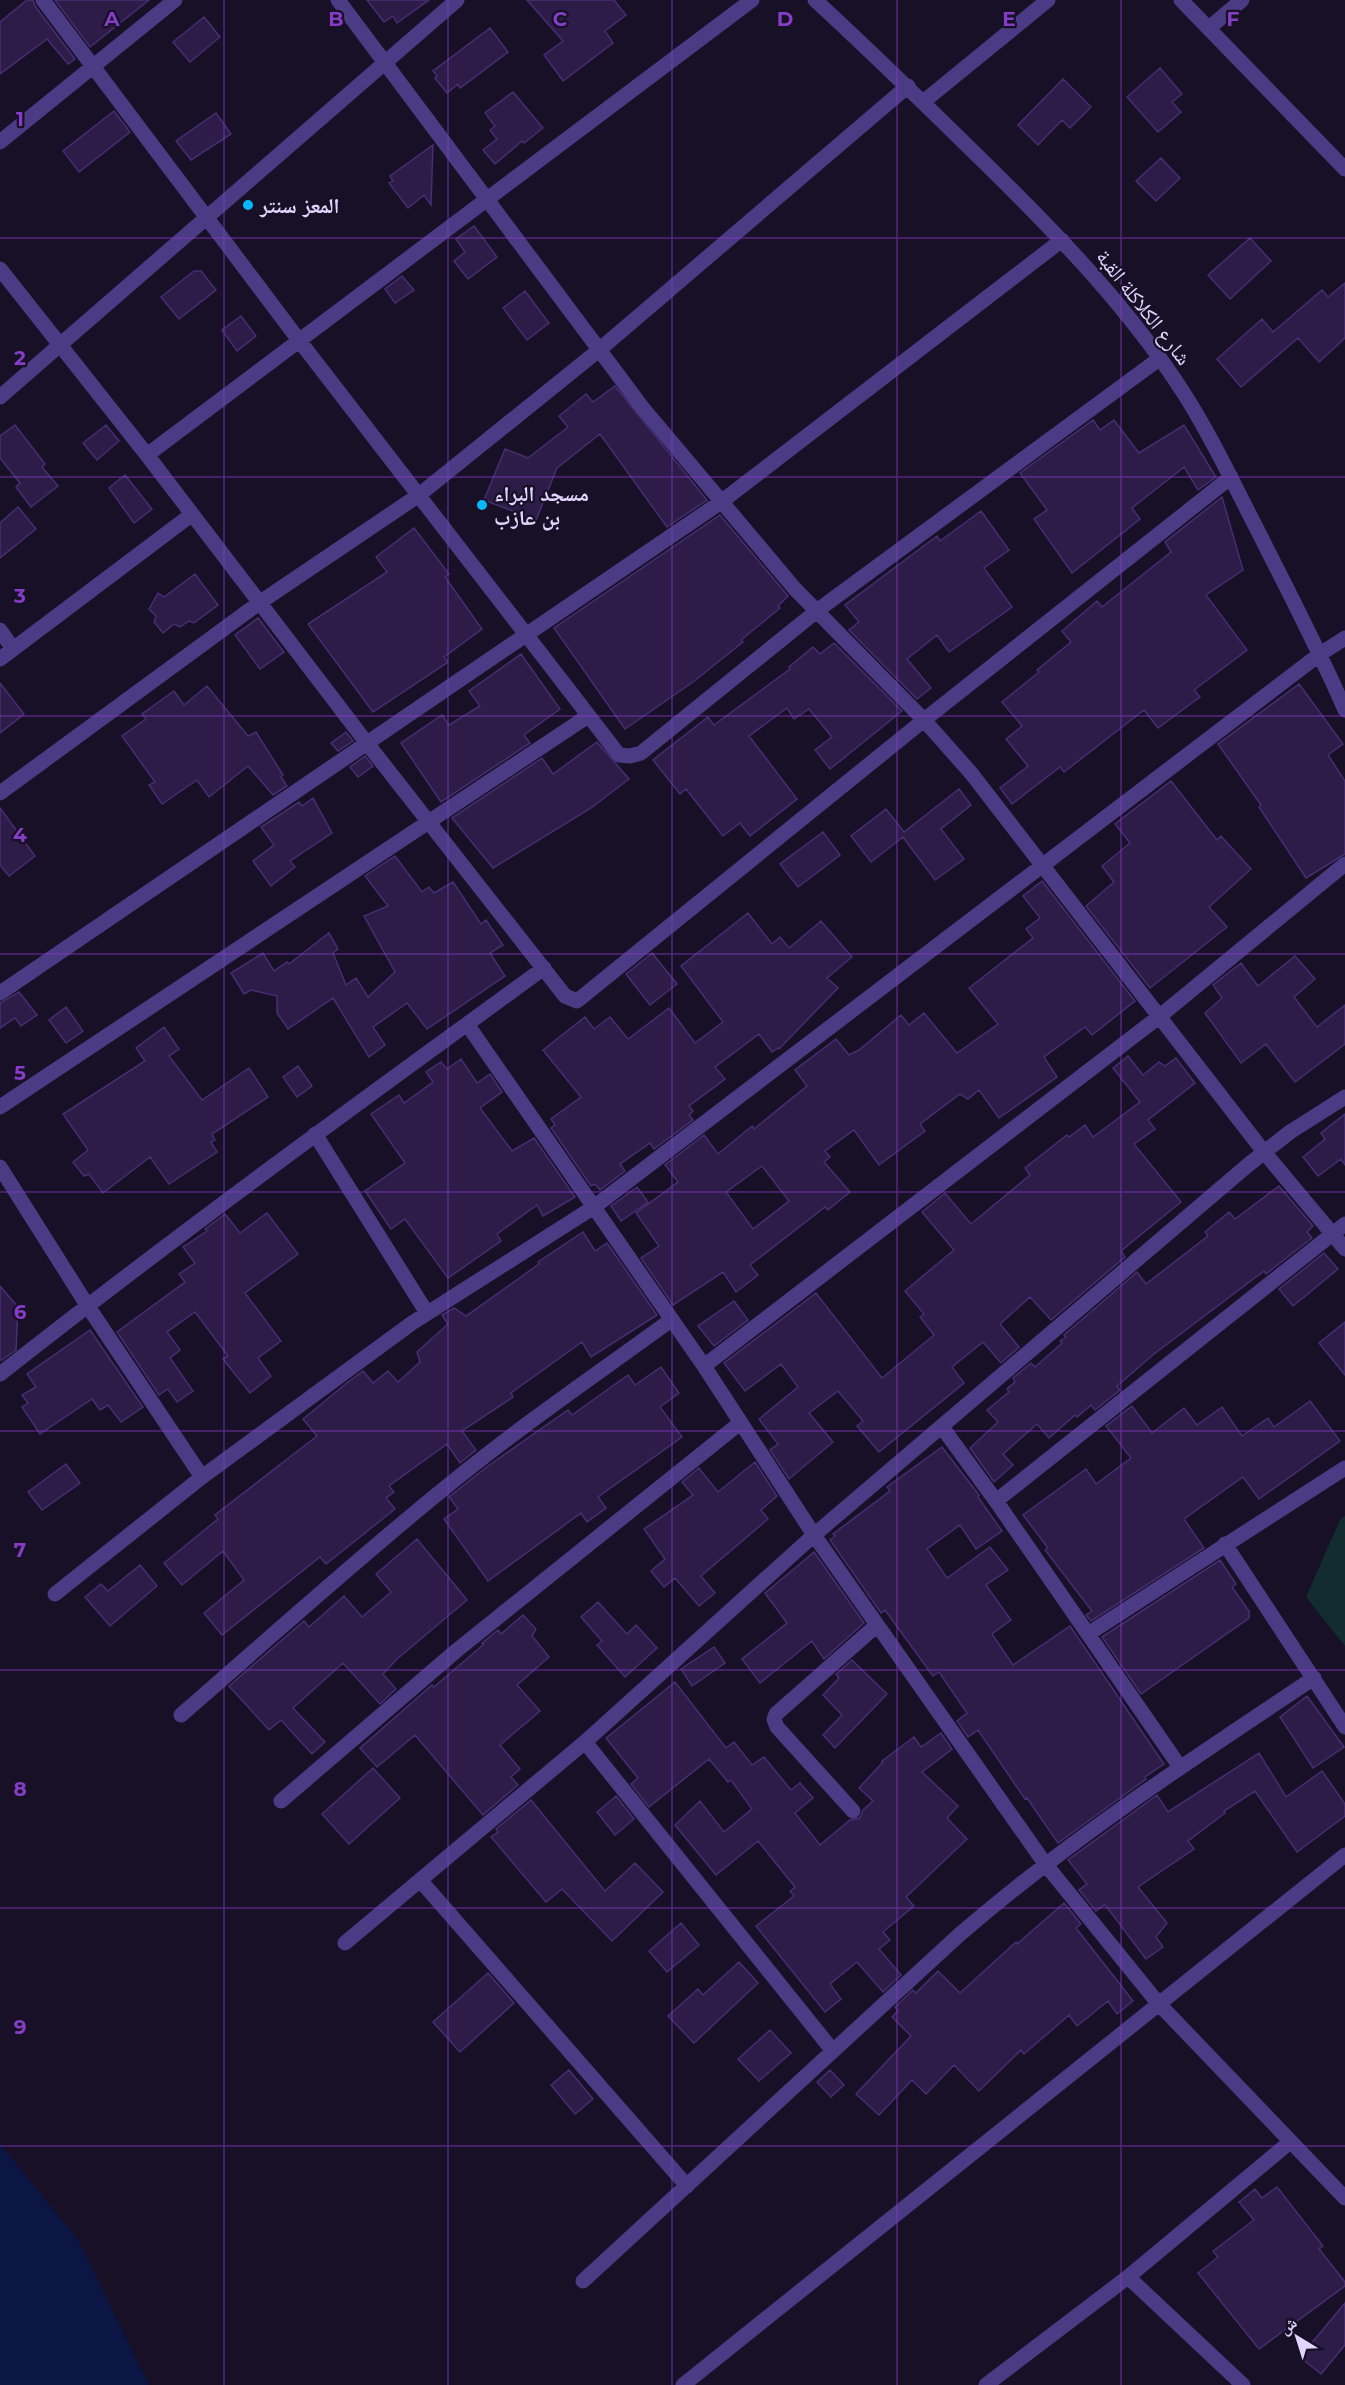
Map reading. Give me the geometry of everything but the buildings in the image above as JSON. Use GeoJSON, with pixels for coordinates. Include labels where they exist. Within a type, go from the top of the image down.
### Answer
{"type":"FeatureCollection","features":[{"type":"Feature","properties":{"kind":"street"},"geometry":{"type":"LineString","coordinates":[[43,0],[298,339],[619,755],[630,756],[641,753],[818,610],[1159,359]]}},
{"type":"Feature","properties":{"kind":"street"},"geometry":{"type":"LineString","coordinates":[[0,142],[93,69],[175,0]]}},
{"type":"Feature","properties":{"kind":"street"},"geometry":{"type":"LineString","coordinates":[[338,0],[642,407],[795,589],[924,720],[971,773],[1264,1152],[1339,1229],[1345,1249]]}},
{"type":"Feature","properties":{"kind":"street"},"geometry":{"type":"LineString","coordinates":[[0,397],[457,0]]}},
{"type":"Feature","properties":{"kind":"street"},"geometry":{"type":"LineString","coordinates":[[147,455],[298,339],[752,0]]}},
{"type":"Feature","properties":{"kind":"street","name":"شارع الكلاكلة القبة"},"geometry":{"type":"LineString","coordinates":[[815,0],[908,86],[1062,240],[1094,275],[1159,359],[1188,401],[1231,477],[1320,654],[1345,710]]}},
{"type":"Feature","properties":{"kind":"street"},"geometry":{"type":"LineString","coordinates":[[923,102],[1048,0]]}},
{"type":"Feature","properties":{"kind":"street"},"geometry":{"type":"LineString","coordinates":[[1181,0],[1345,169]]}},
{"type":"Feature","properties":{"kind":"street"},"geometry":{"type":"LineString","coordinates":[[1209,28],[1242,0]]}},
{"type":"Feature","properties":{"kind":"street"},"geometry":{"type":"LineString","coordinates":[[0,793],[259,603],[419,495],[599,350],[908,86]]}},
{"type":"Feature","properties":{"kind":"street"},"geometry":{"type":"LineString","coordinates":[[0,993],[720,501],[1062,240]]}},
{"type":"Feature","properties":{"kind":"street"},"geometry":{"type":"LineString","coordinates":[[0,269],[147,455],[366,742],[565,996],[577,1000],[924,720],[1231,477]]}},
{"type":"Feature","properties":{"kind":"street"},"geometry":{"type":"LineString","coordinates":[[0,659],[191,515]]}},
{"type":"Feature","properties":{"kind":"street"},"geometry":{"type":"LineString","coordinates":[[0,630],[13,649]]}},
{"type":"Feature","properties":{"kind":"street"},"geometry":{"type":"LineString","coordinates":[[55,1594],[202,1477],[427,1312],[594,1207],[1320,654],[1345,638]]}},
{"type":"Feature","properties":{"kind":"street"},"geometry":{"type":"LineString","coordinates":[[0,1107],[588,716]]}},
{"type":"Feature","properties":{"kind":"street"},"geometry":{"type":"LineString","coordinates":[[704,1366],[1160,1016],[1345,864]]}},
{"type":"Feature","properties":{"kind":"street"},"geometry":{"type":"LineString","coordinates":[[0,1374],[87,1305],[315,1134],[544,968]]}},
{"type":"Feature","properties":{"kind":"street"},"geometry":{"type":"LineString","coordinates":[[467,1024],[704,1366],[814,1535],[1046,1865],[1158,2003],[1345,2198]]}},
{"type":"Feature","properties":{"kind":"street"},"geometry":{"type":"LineString","coordinates":[[345,1943],[585,1742],[814,1535],[1264,1152],[1290,1132],[1345,1097]]}},
{"type":"Feature","properties":{"kind":"street"},"geometry":{"type":"LineString","coordinates":[[315,1134],[427,1312]]}},
{"type":"Feature","properties":{"kind":"street"},"geometry":{"type":"LineString","coordinates":[[0,1167],[87,1305],[202,1477]]}},
{"type":"Feature","properties":{"kind":"street"},"geometry":{"type":"LineString","coordinates":[[996,1501],[1339,1229]]}},
{"type":"Feature","properties":{"kind":"street"},"geometry":{"type":"LineString","coordinates":[[181,1714],[452,1482],[671,1320]]}},
{"type":"Feature","properties":{"kind":"street"},"geometry":{"type":"LineString","coordinates":[[281,1802],[489,1624],[740,1423]]}},
{"type":"Feature","properties":{"kind":"street"},"geometry":{"type":"LineString","coordinates":[[942,1427],[996,1501],[1180,1767]]}},
{"type":"Feature","properties":{"kind":"street"},"geometry":{"type":"LineString","coordinates":[[1088,1634],[1345,1468]]}},
{"type":"Feature","properties":{"kind":"street"},"geometry":{"type":"LineString","coordinates":[[1225,1544],[1345,1727]]}},
{"type":"Feature","properties":{"kind":"street"},"geometry":{"type":"LineString","coordinates":[[853,1811],[777,1727],[774,1719],[776,1714],[877,1625]]}},
{"type":"Feature","properties":{"kind":"street"},"geometry":{"type":"LineString","coordinates":[[583,2282],[959,1935],[1010,1891],[1180,1767],[1314,1678]]}},
{"type":"Feature","properties":{"kind":"street"},"geometry":{"type":"LineString","coordinates":[[585,1742],[834,2051]]}},
{"type":"Feature","properties":{"kind":"street"},"geometry":{"type":"LineString","coordinates":[[683,2385],[1345,1855]]}},
{"type":"Feature","properties":{"kind":"street"},"geometry":{"type":"LineString","coordinates":[[420,1880],[687,2186]]}},
{"type":"Feature","properties":{"kind":"street"},"geometry":{"type":"LineString","coordinates":[[986,2385],[1128,2277],[1290,2142]]}},
{"type":"Feature","properties":{"kind":"street"},"geometry":{"type":"LineString","coordinates":[[1128,2277],[1243,2385]]}},
{"type":"Feature","properties":{"kind":"green space"},"geometry":{"type":"Polygon","coordinates":[[[1345,1516],[1345,1646],[1306,1597],[1340,1520],[1345,1516]]]}},
{"type":"Feature","properties":{"kind":"shaded area"},"geometry":{"type":"Polygon","coordinates":[[[0,2144],[78,2240],[149,2385],[0,2385],[0,2144]]]}},
{"type":"Feature","properties":{"kind":"place","name":"المعز سنتر"},"geometry":{"type":"Point","coordinates":[248,205]}},
{"type":"Feature","properties":{"kind":"place","name":"مسجد البراء بن عازب"},"geometry":{"type":"Point","coordinates":[482,505]}}]}
